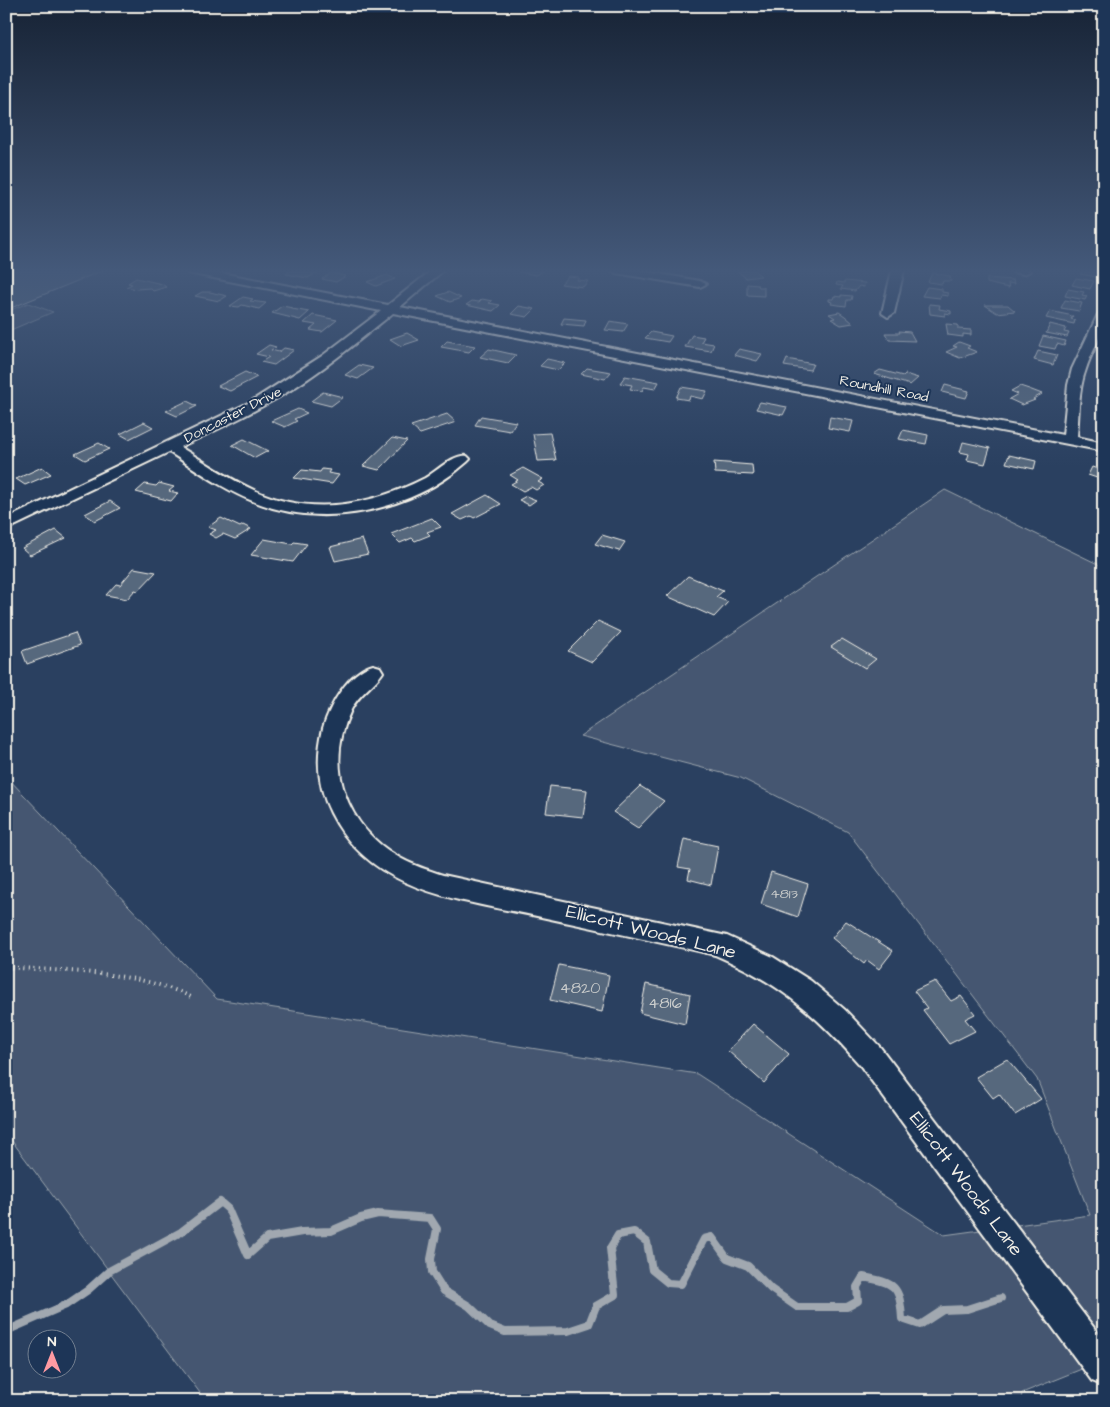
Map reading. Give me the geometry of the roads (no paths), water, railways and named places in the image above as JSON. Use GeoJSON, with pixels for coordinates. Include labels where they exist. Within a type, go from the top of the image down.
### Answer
{"type":"FeatureCollection","features":[{"type":"Feature","properties":{"kind":"street","name":"Doncaster Drive"},"geometry":{"type":"LineString","coordinates":[[6,525],[255,406],[284,389],[356,336]]}},
{"type":"Feature","properties":{"kind":"street","name":"Roundhill Road"},"geometry":{"type":"LineString","coordinates":[[525,336],[1104,446]]}},
{"type":"Feature","properties":{"kind":"street"},"geometry":{"type":"LineString","coordinates":[[1070,439],[1074,385],[1094,336]]}},
{"type":"Feature","properties":{"kind":"street"},"geometry":{"type":"LineString","coordinates":[[1090,345],[1104,348]]}},
{"type":"Feature","properties":{"kind":"street"},"geometry":{"type":"LineString","coordinates":[[171,447],[245,492],[281,506],[305,510],[354,509],[376,504],[440,476],[462,459]]}},
{"type":"Feature","properties":{"kind":"street","name":"Ellicott Woods Lane"},"geometry":{"type":"LineString","coordinates":[[374,672],[351,693],[338,713],[331,737],[328,759],[329,780],[336,806],[348,827],[365,844],[387,862],[412,875],[443,885],[718,944],[750,957],[782,974],[812,995],[841,1022],[870,1056],[1104,1369]]}},
{"type":"Feature","properties":{"kind":"waterway"},"geometry":{"type":"LineString","coordinates":[[6,1331],[66,1305],[88,1290],[109,1271],[181,1232],[220,1202],[228,1209],[248,1255],[267,1238],[302,1232],[331,1231],[361,1218],[378,1214],[430,1218],[437,1229],[431,1259],[432,1272],[444,1291],[469,1306],[490,1326],[505,1332],[568,1331],[589,1324],[596,1306],[615,1295],[610,1248],[618,1235],[634,1232],[647,1242],[652,1270],[668,1283],[681,1284],[704,1239],[712,1237],[727,1258],[748,1266],[771,1289],[797,1307],[847,1307],[858,1301],[857,1287],[863,1277],[882,1281],[894,1288],[900,1299],[902,1319],[920,1325],[943,1310],[967,1309],[1001,1298]]}}]}
